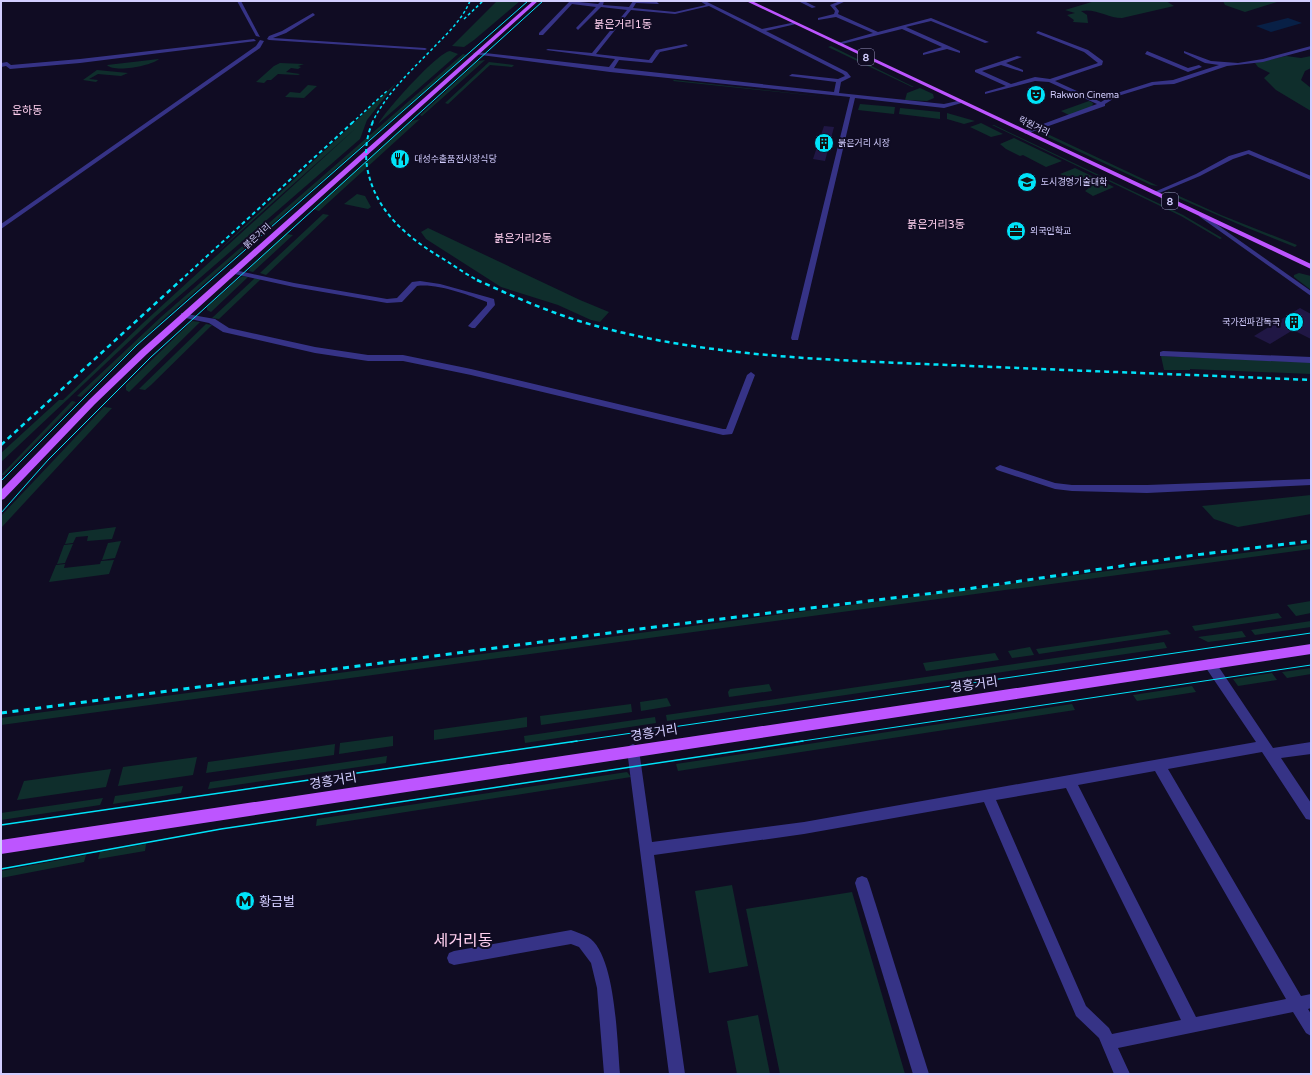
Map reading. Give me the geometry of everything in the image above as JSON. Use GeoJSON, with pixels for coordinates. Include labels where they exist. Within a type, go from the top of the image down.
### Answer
{"type":"FeatureCollection","features":[{"type":"Feature","properties":{"kind":"main road","name":"붉은거리"},"geometry":{"type":"LineString","coordinates":[[1,496],[92,402],[184,315],[536,1]]}},
{"type":"Feature","properties":{"kind":"main road","name":"락원거리"},"geometry":{"type":"LineString","coordinates":[[748,1],[1311,267]]}},
{"type":"Feature","properties":{"kind":"main road","name":"경흥거리"},"geometry":{"type":"LineString","coordinates":[[1,847],[633,750],[1311,649]]}},
{"type":"Feature","properties":{"kind":"street"},"geometry":{"type":"LineString","coordinates":[[1,226],[258,47],[258,39],[239,1]]}},
{"type":"Feature","properties":{"kind":"street"},"geometry":{"type":"LineString","coordinates":[[578,29],[604,1]]}},
{"type":"Feature","properties":{"kind":"street"},"geometry":{"type":"LineString","coordinates":[[702,1],[845,73],[848,77],[839,81],[792,76]]}},
{"type":"Feature","properties":{"kind":"street"},"geometry":{"type":"LineString","coordinates":[[800,1],[814,7]]}},
{"type":"Feature","properties":{"kind":"street"},"geometry":{"type":"LineString","coordinates":[[836,15],[837,11],[832,5],[835,2],[844,1]]}},
{"type":"Feature","properties":{"kind":"street"},"geometry":{"type":"LineString","coordinates":[[541,34],[572,2],[676,13],[710,5]]}},
{"type":"Feature","properties":{"kind":"street"},"geometry":{"type":"LineString","coordinates":[[593,55],[635,2],[658,4]]}},
{"type":"Feature","properties":{"kind":"street"},"geometry":{"type":"LineString","coordinates":[[270,38],[284,32],[313,14]]}},
{"type":"Feature","properties":{"kind":"street"},"geometry":{"type":"LineString","coordinates":[[820,19],[836,15],[879,34]]}},
{"type":"Feature","properties":{"kind":"street"},"geometry":{"type":"LineString","coordinates":[[840,44],[931,19],[987,42]]}},
{"type":"Feature","properties":{"kind":"street"},"geometry":{"type":"LineString","coordinates":[[761,31],[794,22]]}},
{"type":"Feature","properties":{"kind":"street"},"geometry":{"type":"LineString","coordinates":[[902,27],[958,52]]}},
{"type":"Feature","properties":{"kind":"street"},"geometry":{"type":"LineString","coordinates":[[1038,32],[1086,51],[1101,62],[1100,64],[1050,81]]}},
{"type":"Feature","properties":{"kind":"street"},"geometry":{"type":"LineString","coordinates":[[1,65],[7,64],[10,67],[80,61],[270,38],[425,49]]}},
{"type":"Feature","properties":{"kind":"street"},"geometry":{"type":"LineString","coordinates":[[548,50],[650,62],[658,51],[686,44]]}},
{"type":"Feature","properties":{"kind":"street"},"geometry":{"type":"LineString","coordinates":[[1026,132],[1103,105],[1106,100],[1116,95],[1140,87],[1154,83],[1174,82],[1225,65],[1256,61],[1311,47]]}},
{"type":"Feature","properties":{"kind":"street"},"geometry":{"type":"LineString","coordinates":[[925,54],[947,48]]}},
{"type":"Feature","properties":{"kind":"street"},"geometry":{"type":"LineString","coordinates":[[1186,52],[1212,63],[1225,65]]}},
{"type":"Feature","properties":{"kind":"street"},"geometry":{"type":"LineString","coordinates":[[1147,53],[1188,70],[1212,63]]}},
{"type":"Feature","properties":{"kind":"street"},"geometry":{"type":"LineString","coordinates":[[476,54],[944,106],[962,102]]}},
{"type":"Feature","properties":{"kind":"street"},"geometry":{"type":"LineString","coordinates":[[1009,85],[977,71],[1019,57]]}},
{"type":"Feature","properties":{"kind":"street"},"geometry":{"type":"LineString","coordinates":[[610,70],[618,58]]}},
{"type":"Feature","properties":{"kind":"street"},"geometry":{"type":"LineString","coordinates":[[1002,62],[1021,71]]}},
{"type":"Feature","properties":{"kind":"street"},"geometry":{"type":"LineString","coordinates":[[987,93],[1009,85],[1035,79],[1050,81],[1103,105]]}},
{"type":"Feature","properties":{"kind":"street"},"geometry":{"type":"LineString","coordinates":[[836,95],[839,81]]}},
{"type":"Feature","properties":{"kind":"street"},"geometry":{"type":"LineString","coordinates":[[795,338],[853,97]]}},
{"type":"Feature","properties":{"kind":"street"},"geometry":{"type":"LineString","coordinates":[[1155,193],[1204,172],[1228,158],[1249,152],[1311,178]]}},
{"type":"Feature","properties":{"kind":"street"},"geometry":{"type":"LineString","coordinates":[[1202,216],[1311,294]]}},
{"type":"Feature","properties":{"kind":"street"},"geometry":{"type":"LineString","coordinates":[[233,271],[294,285],[387,301],[399,300],[414,284],[426,283],[478,296],[491,301],[491,305],[472,326]]}},
{"type":"Feature","properties":{"kind":"street"},"geometry":{"type":"LineString","coordinates":[[184,315],[212,321],[226,330],[308,348],[368,358],[403,358],[472,372],[722,432],[729,432],[752,375]]}},
{"type":"Feature","properties":{"kind":"street"},"geometry":{"type":"LineString","coordinates":[[1163,354],[1311,360]]}},
{"type":"Feature","properties":{"kind":"street"},"geometry":{"type":"LineString","coordinates":[[1000,468],[1055,486],[1072,488],[1147,489],[1311,482]]}},
{"type":"Feature","properties":{"kind":"street"},"geometry":{"type":"LineString","coordinates":[[1210,664],[1311,814]]}},
{"type":"Feature","properties":{"kind":"street"},"geometry":{"type":"LineString","coordinates":[[646,849],[804,828],[1158,764],[1267,750],[1311,748]]}},
{"type":"Feature","properties":{"kind":"street"},"geometry":{"type":"LineString","coordinates":[[633,750],[677,1074]]}},
{"type":"Feature","properties":{"kind":"street"},"geometry":{"type":"LineString","coordinates":[[1158,764],[1304,1003],[1311,1028]]}},
{"type":"Feature","properties":{"kind":"street"},"geometry":{"type":"LineString","coordinates":[[1069,781],[1192,1025]]}},
{"type":"Feature","properties":{"kind":"street"},"geometry":{"type":"LineString","coordinates":[[987,795],[1081,1011],[1104,1033],[1122,1074]]}},
{"type":"Feature","properties":{"kind":"street"},"geometry":{"type":"LineString","coordinates":[[862,883],[921,1074]]}},
{"type":"Feature","properties":{"kind":"street"},"geometry":{"type":"LineString","coordinates":[[454,958],[571,937],[584,942],[598,960],[604,988],[612,1074]]}},
{"type":"Feature","properties":{"kind":"street"},"geometry":{"type":"LineString","coordinates":[[1108,1042],[1304,1003]]}},
{"type":"Feature","properties":{"kind":"green space"},"geometry":{"type":"Polygon","coordinates":[[[497,1],[520,1],[464,47],[452,46],[497,1]]]}},
{"type":"Feature","properties":{"kind":"green space"},"geometry":{"type":"Polygon","coordinates":[[[1095,1],[1166,1],[1174,6],[1122,18],[1092,11],[1081,11],[1087,15],[1088,23],[1073,22],[1074,20],[1067,15],[1075,13],[1065,10],[1095,1]]]}},
{"type":"Feature","properties":{"kind":"green space"},"geometry":{"type":"Polygon","coordinates":[[[1223,1],[1280,1],[1245,12],[1225,5],[1223,1]]]}},
{"type":"Feature","properties":{"kind":"green space"},"geometry":{"type":"Polygon","coordinates":[[[831,46],[914,87],[828,47],[831,46]]]}},
{"type":"Feature","properties":{"kind":"green space"},"geometry":{"type":"Polygon","coordinates":[[[450,51],[458,54],[378,124],[401,95],[424,71],[444,54],[450,51]]]}},
{"type":"Feature","properties":{"kind":"green space"},"geometry":{"type":"Polygon","coordinates":[[[463,54],[466,55],[165,318],[81,397],[77,396],[161,317],[463,54]]]}},
{"type":"Feature","properties":{"kind":"green space"},"geometry":{"type":"Polygon","coordinates":[[[1286,56],[1301,58],[1311,56],[1311,68],[1305,71],[1301,80],[1311,88],[1311,111],[1276,90],[1264,78],[1270,73],[1258,67],[1255,63],[1286,56]]]}},
{"type":"Feature","properties":{"kind":"green space"},"geometry":{"type":"Polygon","coordinates":[[[159,59],[155,62],[133,68],[117,68],[107,65],[159,59]]]}},
{"type":"Feature","properties":{"kind":"green space"},"geometry":{"type":"Polygon","coordinates":[[[485,60],[422,116],[420,115],[478,61],[485,60]]]}},
{"type":"Feature","properties":{"kind":"green space"},"geometry":{"type":"Polygon","coordinates":[[[489,62],[514,65],[512,67],[490,65],[448,104],[445,103],[489,62]]]}},
{"type":"Feature","properties":{"kind":"green space"},"geometry":{"type":"Polygon","coordinates":[[[280,63],[304,64],[298,66],[301,67],[298,69],[291,68],[286,72],[300,74],[298,75],[278,74],[271,80],[267,80],[264,83],[256,82],[274,66],[280,63]]]}},
{"type":"Feature","properties":{"kind":"green space"},"geometry":{"type":"Polygon","coordinates":[[[97,70],[128,73],[121,76],[98,74],[89,79],[98,80],[96,82],[83,80],[97,70]]]}},
{"type":"Feature","properties":{"kind":"green space"},"geometry":{"type":"Polygon","coordinates":[[[674,80],[835,98],[673,81],[674,80]]]}},
{"type":"Feature","properties":{"kind":"green space"},"geometry":{"type":"Polygon","coordinates":[[[396,83],[367,120],[360,139],[155,317],[1,462],[1,453],[59,400],[63,400],[143,323],[356,128],[213,256],[396,83]]]}},
{"type":"Feature","properties":{"kind":"green space"},"geometry":{"type":"Polygon","coordinates":[[[308,85],[317,86],[304,98],[285,97],[290,92],[300,93],[308,85]]]}},
{"type":"Feature","properties":{"kind":"green space"},"geometry":{"type":"Polygon","coordinates":[[[920,88],[933,94],[934,98],[927,101],[905,100],[907,93],[920,88]]]}},
{"type":"Feature","properties":{"kind":"green space"},"geometry":{"type":"Polygon","coordinates":[[[1089,101],[1093,103],[1092,107],[1069,115],[1061,111],[1089,101]]]}},
{"type":"Feature","properties":{"kind":"green space"},"geometry":{"type":"Polygon","coordinates":[[[860,104],[895,107],[894,114],[858,110],[860,104]]]}},
{"type":"Feature","properties":{"kind":"green space"},"geometry":{"type":"Polygon","coordinates":[[[900,108],[940,112],[940,119],[899,114],[900,108]]]}},
{"type":"Feature","properties":{"kind":"green space"},"geometry":{"type":"Polygon","coordinates":[[[947,113],[975,121],[964,124],[947,119],[947,113]]]}},
{"type":"Feature","properties":{"kind":"green space"},"geometry":{"type":"Polygon","coordinates":[[[420,119],[319,211],[313,209],[412,121],[420,119]]]}},
{"type":"Feature","properties":{"kind":"green space"},"geometry":{"type":"Polygon","coordinates":[[[981,123],[1003,134],[991,137],[970,127],[981,123]]]}},
{"type":"Feature","properties":{"kind":"green space"},"geometry":{"type":"Polygon","coordinates":[[[992,125],[1183,215],[1222,238],[1220,239],[1181,216],[992,125]]]}},
{"type":"Feature","properties":{"kind":"green space"},"geometry":{"type":"Polygon","coordinates":[[[1039,130],[1158,186],[1151,185],[1039,133],[1039,130]]]}},
{"type":"Feature","properties":{"kind":"green space"},"geometry":{"type":"Polygon","coordinates":[[[1014,138],[1062,161],[1046,167],[1023,155],[1020,156],[1006,149],[1000,144],[1014,138]]]}},
{"type":"Feature","properties":{"kind":"green space"},"geometry":{"type":"Polygon","coordinates":[[[1075,168],[1114,187],[1093,196],[1085,191],[1089,188],[1060,174],[1075,168]]]}},
{"type":"Feature","properties":{"kind":"green space"},"geometry":{"type":"Polygon","coordinates":[[[1168,191],[1221,215],[1297,245],[1295,247],[1245,227],[1169,194],[1168,191]]]}},
{"type":"Feature","properties":{"kind":"green space"},"geometry":{"type":"Polygon","coordinates":[[[357,194],[365,196],[371,207],[368,209],[344,204],[357,194]]]}},
{"type":"Feature","properties":{"kind":"green space"},"geometry":{"type":"Polygon","coordinates":[[[323,214],[329,215],[266,275],[260,273],[323,214]]]}},
{"type":"Feature","properties":{"kind":"green space"},"geometry":{"type":"Polygon","coordinates":[[[428,228],[580,300],[609,312],[600,322],[591,320],[558,305],[501,287],[426,239],[421,232],[428,228]]]}},
{"type":"Feature","properties":{"kind":"green space"},"geometry":{"type":"Polygon","coordinates":[[[286,234],[293,235],[253,272],[249,271],[250,268],[286,234]]]}},
{"type":"Feature","properties":{"kind":"green space"},"geometry":{"type":"Polygon","coordinates":[[[1299,273],[1311,276],[1311,290],[1294,277],[1294,275],[1299,273]]]}},
{"type":"Feature","properties":{"kind":"green space"},"geometry":{"type":"Polygon","coordinates":[[[243,276],[248,277],[211,312],[207,310],[207,307],[243,276]]]}},
{"type":"Feature","properties":{"kind":"green space"},"geometry":{"type":"Polygon","coordinates":[[[255,278],[261,279],[219,319],[212,318],[255,278]]]}},
{"type":"Feature","properties":{"kind":"green space"},"geometry":{"type":"Polygon","coordinates":[[[192,321],[200,322],[129,392],[126,390],[126,385],[192,321]]]}},
{"type":"Feature","properties":{"kind":"green space"},"geometry":{"type":"Polygon","coordinates":[[[206,324],[212,325],[151,385],[145,390],[139,389],[206,324]]]}},
{"type":"Feature","properties":{"kind":"green space"},"geometry":{"type":"Polygon","coordinates":[[[1161,356],[1311,362],[1311,374],[1190,369],[1164,370],[1161,356]]]}},
{"type":"Feature","properties":{"kind":"green space"},"geometry":{"type":"Polygon","coordinates":[[[72,401],[76,402],[4,475],[1,475],[72,401]]]}},
{"type":"Feature","properties":{"kind":"green space"},"geometry":{"type":"Polygon","coordinates":[[[104,407],[112,408],[1,528],[1,516],[104,407]]]}},
{"type":"Feature","properties":{"kind":"green space"},"geometry":{"type":"Polygon","coordinates":[[[1311,495],[1311,514],[1238,527],[1214,519],[1202,506],[1311,495]]]}},
{"type":"Feature","properties":{"kind":"green space"},"geometry":{"type":"Polygon","coordinates":[[[116,527],[112,539],[87,541],[88,536],[76,537],[73,543],[65,544],[69,533],[116,527]]]}},
{"type":"Feature","properties":{"kind":"green space"},"geometry":{"type":"Polygon","coordinates":[[[121,541],[115,558],[102,560],[108,543],[121,541]]]}},
{"type":"Feature","properties":{"kind":"green space"},"geometry":{"type":"Polygon","coordinates":[[[73,544],[65,563],[57,564],[64,545],[73,544]]]}},
{"type":"Feature","properties":{"kind":"green space"},"geometry":{"type":"Polygon","coordinates":[[[1311,544],[1311,549],[1,725],[1,718],[44,712],[1311,544]]]}},
{"type":"Feature","properties":{"kind":"green space"},"geometry":{"type":"Polygon","coordinates":[[[114,560],[109,574],[49,582],[56,565],[65,564],[64,568],[100,564],[101,561],[114,560]]]}},
{"type":"Feature","properties":{"kind":"green space"},"geometry":{"type":"Polygon","coordinates":[[[1311,601],[1311,613],[1296,616],[1287,605],[1311,601]]]}},
{"type":"Feature","properties":{"kind":"green space"},"geometry":{"type":"Polygon","coordinates":[[[1278,613],[1282,618],[1195,631],[1192,626],[1278,613]]]}},
{"type":"Feature","properties":{"kind":"green space"},"geometry":{"type":"Polygon","coordinates":[[[1311,621],[1311,627],[1255,635],[1251,630],[1311,621]]]}},
{"type":"Feature","properties":{"kind":"green space"},"geometry":{"type":"Polygon","coordinates":[[[1167,630],[1171,634],[1039,654],[1036,649],[1167,630]]]}},
{"type":"Feature","properties":{"kind":"green space"},"geometry":{"type":"Polygon","coordinates":[[[1242,631],[1246,637],[1208,642],[1198,637],[1242,631]]]}},
{"type":"Feature","properties":{"kind":"green space"},"geometry":{"type":"Polygon","coordinates":[[[1164,642],[1167,648],[667,721],[666,715],[1164,642]]]}},
{"type":"Feature","properties":{"kind":"green space"},"geometry":{"type":"Polygon","coordinates":[[[1030,647],[1034,655],[1012,658],[1008,651],[1030,647]]]}},
{"type":"Feature","properties":{"kind":"green space"},"geometry":{"type":"Polygon","coordinates":[[[995,653],[999,660],[926,671],[923,663],[995,653]]]}},
{"type":"Feature","properties":{"kind":"green space"},"geometry":{"type":"Polygon","coordinates":[[[1311,668],[1311,674],[1287,678],[1282,672],[1311,668]]]}},
{"type":"Feature","properties":{"kind":"green space"},"geometry":{"type":"Polygon","coordinates":[[[1272,673],[1277,680],[1238,686],[1233,679],[1272,673]]]}},
{"type":"Feature","properties":{"kind":"green space"},"geometry":{"type":"Polygon","coordinates":[[[769,684],[772,691],[729,697],[728,692],[730,689],[769,684]]]}},
{"type":"Feature","properties":{"kind":"green space"},"geometry":{"type":"Polygon","coordinates":[[[1192,686],[1196,692],[1137,701],[1133,695],[1192,686]]]}},
{"type":"Feature","properties":{"kind":"green space"},"geometry":{"type":"Polygon","coordinates":[[[667,698],[671,706],[641,711],[640,702],[667,698]]]}},
{"type":"Feature","properties":{"kind":"green space"},"geometry":{"type":"Polygon","coordinates":[[[631,704],[632,712],[541,725],[540,716],[631,704]]]}},
{"type":"Feature","properties":{"kind":"green space"},"geometry":{"type":"Polygon","coordinates":[[[1072,704],[1075,710],[678,771],[676,764],[1072,704]]]}},
{"type":"Feature","properties":{"kind":"green space"},"geometry":{"type":"Polygon","coordinates":[[[527,717],[527,727],[434,740],[434,730],[527,717]]]}},
{"type":"Feature","properties":{"kind":"green space"},"geometry":{"type":"Polygon","coordinates":[[[655,717],[656,723],[525,743],[524,736],[655,717]]]}},
{"type":"Feature","properties":{"kind":"green space"},"geometry":{"type":"Polygon","coordinates":[[[393,736],[393,746],[339,754],[340,743],[393,736]]]}},
{"type":"Feature","properties":{"kind":"green space"},"geometry":{"type":"Polygon","coordinates":[[[335,744],[334,755],[206,773],[208,762],[335,744]]]}},
{"type":"Feature","properties":{"kind":"green space"},"geometry":{"type":"Polygon","coordinates":[[[387,756],[386,763],[208,789],[210,782],[387,756]]]}},
{"type":"Feature","properties":{"kind":"green space"},"geometry":{"type":"Polygon","coordinates":[[[197,757],[193,775],[118,786],[123,767],[197,757]]]}},
{"type":"Feature","properties":{"kind":"green space"},"geometry":{"type":"Polygon","coordinates":[[[111,769],[106,787],[17,800],[24,781],[111,769]]]}},
{"type":"Feature","properties":{"kind":"green space"},"geometry":{"type":"Polygon","coordinates":[[[627,772],[631,777],[316,826],[317,819],[627,772]]]}},
{"type":"Feature","properties":{"kind":"green space"},"geometry":{"type":"Polygon","coordinates":[[[183,786],[181,793],[113,804],[115,796],[183,786]]]}},
{"type":"Feature","properties":{"kind":"green space"},"geometry":{"type":"Polygon","coordinates":[[[103,798],[100,805],[1,820],[1,813],[103,798]]]}},
{"type":"Feature","properties":{"kind":"green space"},"geometry":{"type":"Polygon","coordinates":[[[146,844],[145,851],[98,859],[100,852],[146,844]]]}},
{"type":"Feature","properties":{"kind":"green space"},"geometry":{"type":"Polygon","coordinates":[[[86,855],[84,862],[1,878],[1,871],[86,855]]]}},
{"type":"Feature","properties":{"kind":"green space"},"geometry":{"type":"Polygon","coordinates":[[[732,885],[748,966],[709,973],[695,891],[732,885]]]}},
{"type":"Feature","properties":{"kind":"green space"},"geometry":{"type":"Polygon","coordinates":[[[852,892],[905,1074],[780,1074],[746,909],[852,892]]]}},
{"type":"Feature","properties":{"kind":"green space"},"geometry":{"type":"Polygon","coordinates":[[[758,1015],[770,1074],[737,1074],[727,1021],[758,1015]]]}},
{"type":"Feature","properties":{"kind":"water"},"geometry":{"type":"Polygon","coordinates":[[[1288,18],[1302,23],[1271,32],[1256,26],[1288,18]]]}},
{"type":"Feature","properties":{"kind":"building","name":"붉은거리 시장"},"geometry":{"type":"Polygon","coordinates":[[[824,126],[834,127],[825,161],[813,159],[824,126]]]}},
{"type":"Feature","properties":{"kind":"building","name":"외국인학교"},"geometry":{"type":"Polygon","coordinates":[[[1009,225],[1023,227],[1023,237],[1009,235],[1009,225]]]}},
{"type":"Feature","properties":{"kind":"building","name":"국가전파감독국"},"geometry":{"type":"Polygon","coordinates":[[[1300,308],[1311,314],[1311,339],[1293,330],[1270,344],[1254,336],[1300,308]]]}},
{"type":"Feature","properties":{"kind":"tram line"},"geometry":{"type":"LineString","coordinates":[[1,481],[137,345],[528,1]]}},
{"type":"Feature","properties":{"kind":"tram line"},"geometry":{"type":"LineString","coordinates":[[1,513],[48,460],[151,357],[543,1]]}},
{"type":"Feature","properties":{"kind":"tram line"},"geometry":{"type":"LineString","coordinates":[[571,742],[1311,633]]}},
{"type":"Feature","properties":{"kind":"tram line"},"geometry":{"type":"LineString","coordinates":[[796,742],[1311,665]]}},
{"type":"Feature","properties":{"kind":"tram line"},"geometry":{"type":"LineString","coordinates":[[1,825],[577,741]]}},
{"type":"Feature","properties":{"kind":"tram line"},"geometry":{"type":"LineString","coordinates":[[1,869],[221,829],[803,741]]}},
{"type":"Feature","properties":{"kind":"railway"},"geometry":{"type":"LineString","coordinates":[[372,123],[385,101],[393,91],[409,72],[446,35],[464,13],[470,1]]}},
{"type":"Feature","properties":{"kind":"railway"},"geometry":{"type":"LineString","coordinates":[[464,19],[483,1]]}},
{"type":"Feature","properties":{"kind":"railway"},"geometry":{"type":"LineString","coordinates":[[352,123],[388,90]]}},
{"type":"Feature","properties":{"kind":"railway"},"geometry":{"type":"LineString","coordinates":[[180,281],[353,122]]}},
{"type":"Feature","properties":{"kind":"railway"},"geometry":{"type":"LineString","coordinates":[[373,122],[367,144],[367,167],[371,183],[385,210],[395,222],[418,243],[478,281]]}},
{"type":"Feature","properties":{"kind":"railway"},"geometry":{"type":"LineString","coordinates":[[1,445],[181,280]]}},
{"type":"Feature","properties":{"kind":"railway"},"geometry":{"type":"LineString","coordinates":[[478,281],[566,317],[627,334],[675,343],[773,356],[872,362],[1311,380]]}},
{"type":"Feature","properties":{"kind":"railway"},"geometry":{"type":"LineString","coordinates":[[1,713],[663,626],[967,589],[1195,555],[1311,541]]}},
{"type":"Feature","properties":{"kind":"place","name":"Rakwon Cinema"},"geometry":{"type":"Point","coordinates":[1036,95]}},
{"type":"Feature","properties":{"kind":"place","name":"붉은거리 시장"},"geometry":{"type":"Point","coordinates":[824,143]}},
{"type":"Feature","properties":{"kind":"place","name":"대성수출품전시장식당"},"geometry":{"type":"Point","coordinates":[400,159]}},
{"type":"Feature","properties":{"kind":"place","name":"도시경영기술대학"},"geometry":{"type":"Point","coordinates":[1027,182]}},
{"type":"Feature","properties":{"kind":"place","name":"외국인학교"},"geometry":{"type":"Point","coordinates":[1016,231]}},
{"type":"Feature","properties":{"kind":"place","name":"국가전파감독국"},"geometry":{"type":"Point","coordinates":[1294,322]}},
{"type":"Feature","properties":{"kind":"place","name":"황금벌"},"geometry":{"type":"Point","coordinates":[245,901]}},
{"type":"Feature","properties":{"kind":"district","name":"붉은거리1동"},"geometry":{"type":"Point","coordinates":[623,24]}},
{"type":"Feature","properties":{"kind":"district","name":"운하동"},"geometry":{"type":"Point","coordinates":[27,110]}},
{"type":"Feature","properties":{"kind":"district","name":"붉은거리3동"},"geometry":{"type":"Point","coordinates":[936,224]}},
{"type":"Feature","properties":{"kind":"district","name":"붉은거리2동"},"geometry":{"type":"Point","coordinates":[523,238]}},
{"type":"Feature","properties":{"kind":"district","name":"세거리동"},"geometry":{"type":"Point","coordinates":[463,940]}}]}
